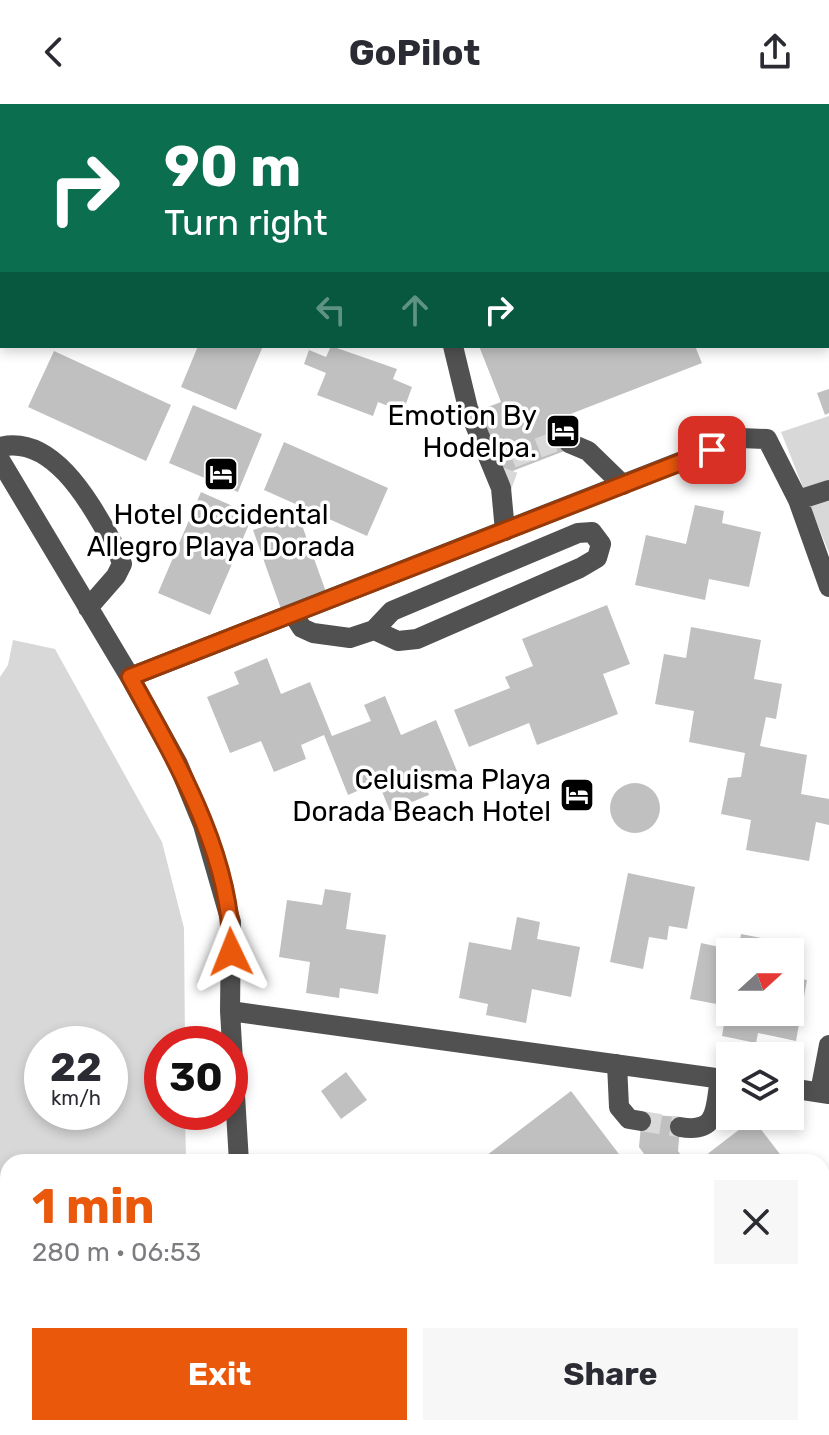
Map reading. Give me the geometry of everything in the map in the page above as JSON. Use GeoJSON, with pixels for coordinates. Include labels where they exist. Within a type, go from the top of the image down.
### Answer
{"type":"FeatureCollection","features":[{"type":"Feature","properties":{"kind":"street"},"geometry":{"type":"LineString","coordinates":[[453,348],[468,408],[501,488],[505,531]]}},
{"type":"Feature","properties":{"kind":"street"},"geometry":{"type":"LineString","coordinates":[[130,677],[741,438],[767,439],[798,500],[829,587]]}},
{"type":"Feature","properties":{"kind":"street"},"geometry":{"type":"LineString","coordinates":[[569,443],[588,451],[623,485]]}},
{"type":"Feature","properties":{"kind":"street"},"geometry":{"type":"LineString","coordinates":[[0,447],[28,448],[62,467],[77,482],[118,552],[122,564],[116,576],[88,608]]}},
{"type":"Feature","properties":{"kind":"street"},"geometry":{"type":"LineString","coordinates":[[0,460],[130,677],[178,764],[203,825],[231,922],[230,1011],[239,1154]]}},
{"type":"Feature","properties":{"kind":"street"},"geometry":{"type":"LineString","coordinates":[[798,500],[829,490]]}},
{"type":"Feature","properties":{"kind":"street"},"geometry":{"type":"LineString","coordinates":[[293,614],[302,628],[313,633],[350,638],[374,630],[392,611],[578,533],[592,532],[601,544],[597,558],[580,568],[417,639],[398,641],[374,630]]}},
{"type":"Feature","properties":{"kind":"street"},"geometry":{"type":"LineString","coordinates":[[230,1011],[716,1078]]}},
{"type":"Feature","properties":{"kind":"street"},"geometry":{"type":"LineString","coordinates":[[804,1090],[825,1093],[829,1045]]}},
{"type":"Feature","properties":{"kind":"street"},"geometry":{"type":"LineString","coordinates":[[617,1064],[619,1107],[629,1119],[641,1121]]}},
{"type":"Feature","properties":{"kind":"street"},"geometry":{"type":"LineString","coordinates":[[680,1127],[696,1130],[710,1122],[716,1110]]}},
{"type":"Feature","properties":{"kind":"shaded area"},"geometry":{"type":"Polygon","coordinates":[[[829,416],[829,553],[781,432],[829,416]]]}},
{"type":"Feature","properties":{"kind":"shaded area"},"geometry":{"type":"Polygon","coordinates":[[[13,640],[55,649],[162,842],[184,928],[185,1026],[144,1026],[144,1130],[185,1130],[186,1154],[0,1154],[0,677],[8,665],[13,640]]]}},
{"type":"Feature","properties":{"kind":"building"},"geometry":{"type":"Polygon","coordinates":[[[197,348],[262,348],[236,410],[181,387],[197,348]]]}},
{"type":"Feature","properties":{"kind":"building"},"geometry":{"type":"Polygon","coordinates":[[[330,348],[337,348],[397,369],[393,379],[412,387],[403,412],[378,402],[373,416],[317,395],[326,373],[304,364],[309,350],[326,357],[330,348]]]}},
{"type":"Feature","properties":{"kind":"building"},"geometry":{"type":"Polygon","coordinates":[[[480,348],[696,348],[702,363],[555,420],[563,431],[567,450],[505,474],[480,410],[501,402],[480,348]]]}},
{"type":"Feature","properties":{"kind":"building"},"geometry":{"type":"Polygon","coordinates":[[[54,351],[171,405],[146,461],[28,407],[54,351]]]}},
{"type":"Feature","properties":{"kind":"building"},"geometry":{"type":"Polygon","coordinates":[[[829,389],[829,413],[825,415],[817,393],[829,389]]]}},
{"type":"Feature","properties":{"kind":"building"},"geometry":{"type":"Polygon","coordinates":[[[193,405],[262,434],[238,492],[169,463],[193,405]]]}},
{"type":"Feature","properties":{"kind":"building"},"geometry":{"type":"Polygon","coordinates":[[[284,442],[388,488],[367,536],[264,490],[284,442]]]}},
{"type":"Feature","properties":{"kind":"building"},"geometry":{"type":"Polygon","coordinates":[[[201,492],[253,515],[210,615],[158,593],[201,492]]]}},
{"type":"Feature","properties":{"kind":"building"},"geometry":{"type":"Polygon","coordinates":[[[695,505],[724,511],[722,523],[761,532],[749,587],[709,579],[705,600],[635,585],[646,535],[686,544],[695,505]]]}},
{"type":"Feature","properties":{"kind":"building"},"geometry":{"type":"Polygon","coordinates":[[[298,514],[326,592],[281,609],[253,530],[298,514]]]}},
{"type":"Feature","properties":{"kind":"building"},"geometry":{"type":"Polygon","coordinates":[[[607,605],[630,664],[603,674],[618,714],[537,745],[529,723],[469,747],[454,710],[510,688],[505,677],[533,666],[522,639],[607,605]]]}},
{"type":"Feature","properties":{"kind":"building"},"geometry":{"type":"Polygon","coordinates":[[[691,627],[761,640],[754,679],[782,684],[776,719],[766,717],[760,746],[807,755],[801,794],[829,799],[829,825],[816,822],[809,861],[746,850],[751,820],[721,814],[728,778],[741,777],[745,753],[689,742],[694,711],[655,704],[664,654],[686,658],[691,627]]]}},
{"type":"Feature","properties":{"kind":"building"},"geometry":{"type":"Polygon","coordinates":[[[267,658],[281,694],[310,682],[332,736],[371,721],[364,705],[385,696],[401,735],[436,720],[457,771],[425,784],[429,795],[390,811],[378,782],[348,795],[324,735],[301,745],[306,759],[274,772],[261,741],[230,753],[207,697],[239,684],[234,672],[267,658]]]}},
{"type":"Feature","properties":{"kind":"building"},"geometry":{"type":"Polygon","coordinates":[[[635,783],[653,790],[660,808],[653,826],[635,833],[617,826],[610,808],[617,790],[635,783]]]}},
{"type":"Feature","properties":{"kind":"building"},"geometry":{"type":"Polygon","coordinates":[[[628,873],[695,887],[687,929],[669,926],[667,940],[649,937],[643,969],[610,962],[628,873]]]}},
{"type":"Feature","properties":{"kind":"building"},"geometry":{"type":"Polygon","coordinates":[[[325,889],[351,893],[346,929],[386,935],[378,994],[340,988],[339,998],[306,993],[310,962],[279,957],[287,900],[322,905],[325,889]]]}},
{"type":"Feature","properties":{"kind":"building"},"geometry":{"type":"Polygon","coordinates":[[[517,917],[540,922],[537,939],[580,947],[571,997],[532,989],[526,1023],[486,1015],[488,1004],[459,998],[469,942],[511,950],[517,917]]]}},
{"type":"Feature","properties":{"kind":"building"},"geometry":{"type":"Polygon","coordinates":[[[741,934],[762,938],[740,938],[741,934]]]}},
{"type":"Feature","properties":{"kind":"building"},"geometry":{"type":"Polygon","coordinates":[[[701,943],[716,946],[716,1004],[690,999],[701,943]]]}},
{"type":"Feature","properties":{"kind":"building"},"geometry":{"type":"Polygon","coordinates":[[[724,1026],[799,1026],[796,1041],[758,1033],[756,1042],[722,1036],[724,1026]]]}},
{"type":"Feature","properties":{"kind":"building"},"geometry":{"type":"Polygon","coordinates":[[[346,1072],[367,1100],[341,1119],[321,1091],[346,1072]]]}},
{"type":"Feature","properties":{"kind":"building"},"geometry":{"type":"Polygon","coordinates":[[[571,1091],[619,1154],[488,1154],[571,1091]]]}},
{"type":"Feature","properties":{"kind":"building"},"geometry":{"type":"Polygon","coordinates":[[[642,1114],[681,1117],[680,1154],[644,1154],[639,1147],[642,1114]]]}},
{"type":"Feature","properties":{"kind":"building"},"geometry":{"type":"Polygon","coordinates":[[[739,1130],[761,1130],[780,1154],[707,1154],[739,1130]]]}},
{"type":"Feature","properties":{"kind":"tunnel"},"geometry":{"type":"LineString","coordinates":[[501,488],[512,458],[554,442],[569,443]]}},
{"type":"Feature","properties":{"kind":"tunnel"},"geometry":{"type":"LineString","coordinates":[[641,1121],[680,1127]]}},
{"type":"Feature","properties":{"kind":"place","name":"Emotion By Hodelpa."},"geometry":{"type":"Point","coordinates":[563,431]}},
{"type":"Feature","properties":{"kind":"place","name":"Hotel Occidental Allegro Playa Dorada"},"geometry":{"type":"Point","coordinates":[221,474]}},
{"type":"Feature","properties":{"kind":"place","name":"Celuisma Playa Dorada Beach Hotel"},"geometry":{"type":"Point","coordinates":[577,795]}},
{"type":"Feature","properties":{"kind":"route"},"geometry":{"type":"LineString","coordinates":[[231,952],[231,922],[225,893],[203,825],[178,764],[130,677],[712,450]]}}]}
